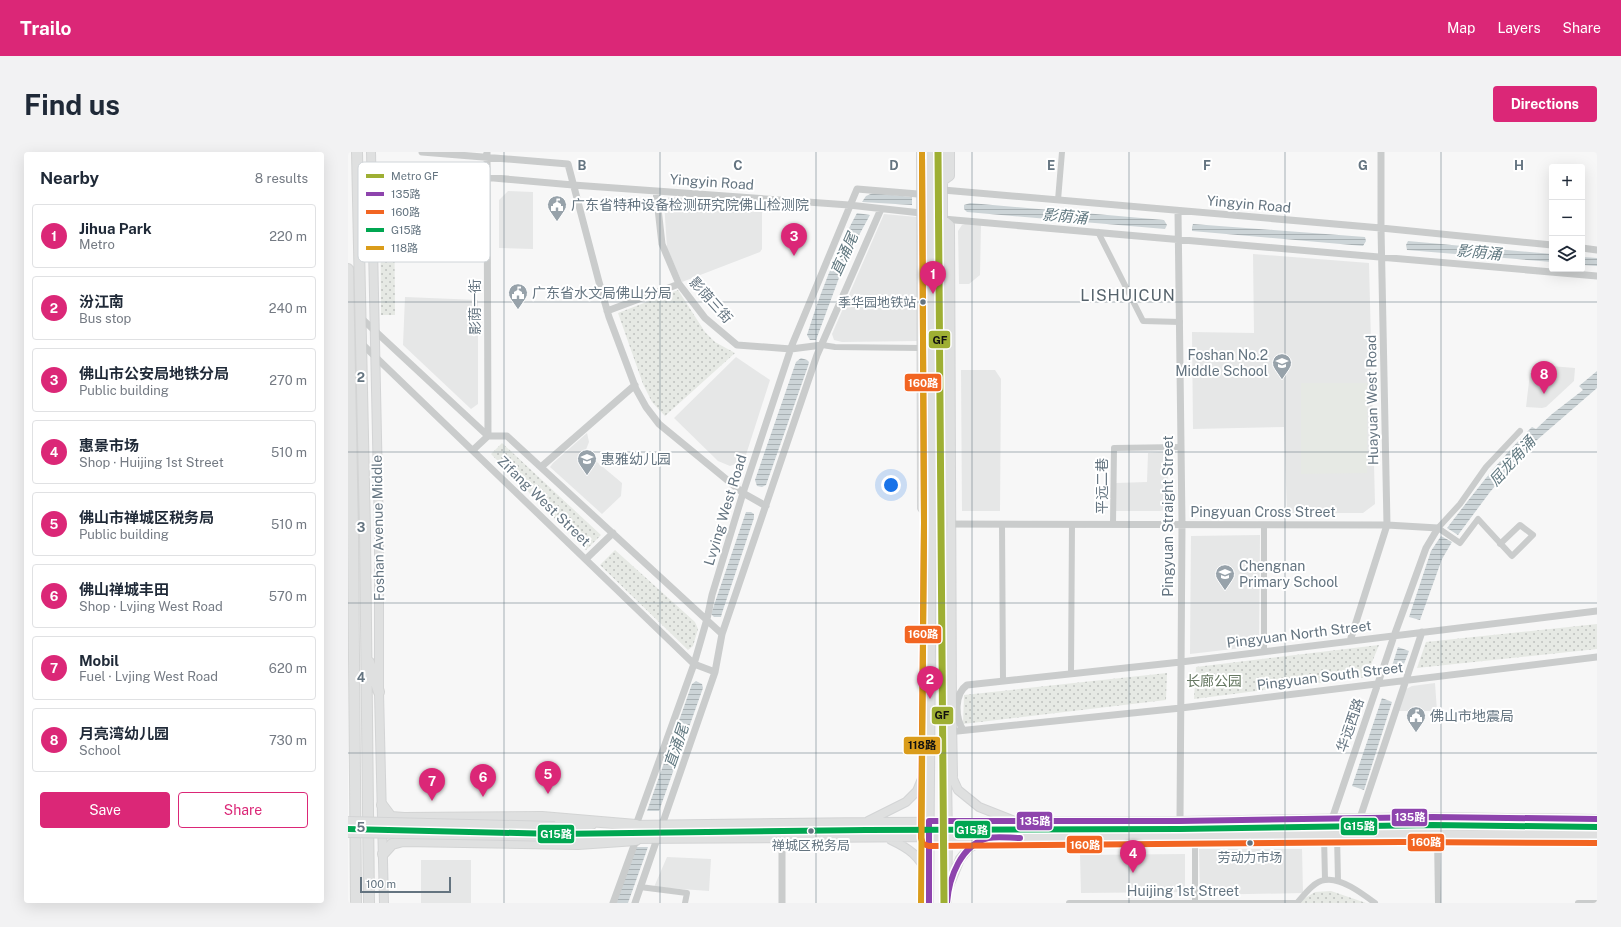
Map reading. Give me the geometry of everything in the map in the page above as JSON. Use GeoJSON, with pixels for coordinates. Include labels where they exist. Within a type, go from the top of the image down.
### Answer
{"type":"FeatureCollection","features":[{"type":"Feature","properties":{"kind":"highway","name":"Foshan Avenue Middle"},"geometry":{"type":"LineString","coordinates":[[357,152],[358,207]]}},
{"type":"Feature","properties":{"kind":"highway","name":"Foshan Avenue Middle"},"geometry":{"type":"LineString","coordinates":[[359,262],[365,531],[369,903]]}},
{"type":"Feature","properties":{"kind":"highway","name":"Foshan Avenue Middle"},"geometry":{"type":"LineString","coordinates":[[348,270],[353,533],[356,903]]}},
{"type":"Feature","properties":{"kind":"highway"},"geometry":{"type":"LineString","coordinates":[[366,652],[379,692]]}},
{"type":"Feature","properties":{"kind":"highway"},"geometry":{"type":"LineString","coordinates":[[348,691],[354,672]]}},
{"type":"Feature","properties":{"kind":"highway"},"geometry":{"type":"LineString","coordinates":[[382,806],[391,816],[404,818],[542,817],[636,825]]}},
{"type":"Feature","properties":{"kind":"highway"},"geometry":{"type":"LineString","coordinates":[[383,854],[392,844],[402,841],[578,844],[636,840]]}},
{"type":"Feature","properties":{"kind":"main road"},"geometry":{"type":"LineString","coordinates":[[921,152],[922,508],[932,519]]}},
{"type":"Feature","properties":{"kind":"main road"},"geometry":{"type":"LineString","coordinates":[[929,903],[927,871],[929,838],[932,519],[930,152]]}},
{"type":"Feature","properties":{"kind":"main road"},"geometry":{"type":"LineString","coordinates":[[943,152],[943,216],[947,348],[949,732],[953,781]]}},
{"type":"Feature","properties":{"kind":"main road"},"geometry":{"type":"LineString","coordinates":[[943,181],[950,176],[950,152]]}},
{"type":"Feature","properties":{"kind":"main road","name":"Foshan Avenue Middle"},"geometry":{"type":"LineString","coordinates":[[373,262],[379,532],[379,692],[384,903]]}},
{"type":"Feature","properties":{"kind":"main road"},"geometry":{"type":"LineString","coordinates":[[921,348],[931,348]]}},
{"type":"Feature","properties":{"kind":"main road"},"geometry":{"type":"LineString","coordinates":[[922,488],[932,488]]}},
{"type":"Feature","properties":{"kind":"main road"},"geometry":{"type":"LineString","coordinates":[[947,524],[952,686],[952,718],[946,763],[948,822],[947,903]]}},
{"type":"Feature","properties":{"kind":"main road"},"geometry":{"type":"LineString","coordinates":[[866,822],[906,802],[917,791],[929,762]]}},
{"type":"Feature","properties":{"kind":"main road"},"geometry":{"type":"LineString","coordinates":[[946,763],[958,790],[979,807],[1017,822]]}},
{"type":"Feature","properties":{"kind":"main road"},"geometry":{"type":"LineString","coordinates":[[348,821],[555,826],[929,821],[1180,821],[1433,817],[1597,819]]}},
{"type":"Feature","properties":{"kind":"main road"},"geometry":{"type":"LineString","coordinates":[[348,833],[636,840],[1324,835],[1597,835]]}},
{"type":"Feature","properties":{"kind":"main road"},"geometry":{"type":"LineString","coordinates":[[888,838],[908,848],[920,860],[927,871]]}},
{"type":"Feature","properties":{"kind":"main road"},"geometry":{"type":"LineString","coordinates":[[947,892],[960,859],[968,848],[988,838]]}},
{"type":"Feature","properties":{"kind":"main road"},"geometry":{"type":"LineString","coordinates":[[922,903],[922,884],[927,871]]}},
{"type":"Feature","properties":{"kind":"main road"},"geometry":{"type":"LineString","coordinates":[[951,881],[951,903]]}},
{"type":"Feature","properties":{"kind":"street"},"geometry":{"type":"LineString","coordinates":[[422,152],[487,155],[568,164],[607,311],[635,385],[646,408],[659,424],[743,494],[766,506]]}},
{"type":"Feature","properties":{"kind":"street"},"geometry":{"type":"LineString","coordinates":[[1058,200],[1062,152]]}},
{"type":"Feature","properties":{"kind":"street","name":"Huayuan West Road"},"geometry":{"type":"LineString","coordinates":[[1350,641],[1387,525],[1381,257],[1381,152]]}},
{"type":"Feature","properties":{"kind":"street","name":"Yingyin Road"},"geometry":{"type":"LineString","coordinates":[[490,178],[849,205],[930,213]]}},
{"type":"Feature","properties":{"kind":"street"},"geometry":{"type":"LineString","coordinates":[[849,205],[857,189],[930,196]]}},
{"type":"Feature","properties":{"kind":"street","name":"影荫三街"},"geometry":{"type":"LineString","coordinates":[[656,191],[662,244],[679,284],[705,318],[737,345],[791,349],[822,344]]}},
{"type":"Feature","properties":{"kind":"street","name":"Yingyin Road"},"geometry":{"type":"LineString","coordinates":[[943,192],[1058,200],[1178,214],[1381,228],[1549,245]]}},
{"type":"Feature","properties":{"kind":"street","name":"Lvying West Road"},"geometry":{"type":"LineString","coordinates":[[636,825],[694,664],[707,620],[712,595],[743,494],[791,349],[849,205]]}},
{"type":"Feature","properties":{"kind":"street"},"geometry":{"type":"LineString","coordinates":[[662,825],[715,672],[722,634],[822,344],[881,209]]}},
{"type":"Feature","properties":{"kind":"street","name":"Pingyuan Straight Street"},"geometry":{"type":"LineString","coordinates":[[1178,214],[1182,524],[1180,821]]}},
{"type":"Feature","properties":{"kind":"street"},"geometry":{"type":"LineString","coordinates":[[943,216],[1098,232],[1179,236],[1381,257],[1597,276]]}},
{"type":"Feature","properties":{"kind":"street"},"geometry":{"type":"LineString","coordinates":[[1098,232],[1143,321],[1180,322]]}},
{"type":"Feature","properties":{"kind":"street"},"geometry":{"type":"LineString","coordinates":[[1585,248],[1597,250]]}},
{"type":"Feature","properties":{"kind":"street","name":"影荫一街"},"geometry":{"type":"LineString","coordinates":[[487,262],[488,436]]}},
{"type":"Feature","properties":{"kind":"street"},"geometry":{"type":"LineString","coordinates":[[607,311],[679,284]]}},
{"type":"Feature","properties":{"kind":"street"},"geometry":{"type":"LineString","coordinates":[[360,317],[488,436],[473,450]]}},
{"type":"Feature","properties":{"kind":"street","name":"Zifang West Street"},"geometry":{"type":"LineString","coordinates":[[360,342],[694,664],[715,672]]}},
{"type":"Feature","properties":{"kind":"street"},"geometry":{"type":"LineString","coordinates":[[822,344],[835,347],[921,348]]}},
{"type":"Feature","properties":{"kind":"street"},"geometry":{"type":"LineString","coordinates":[[541,467],[635,385]]}},
{"type":"Feature","properties":{"kind":"street"},"geometry":{"type":"LineString","coordinates":[[1500,544],[1520,524],[1533,535],[1512,556],[1500,544],[1478,519],[1460,543],[1438,528],[1460,504],[1486,467],[1520,430]]}},
{"type":"Feature","properties":{"kind":"street","name":"Zifang West Street"},"geometry":{"type":"LineString","coordinates":[[488,436],[507,436],[722,634]]}},
{"type":"Feature","properties":{"kind":"street","name":"平远二巷"},"geometry":{"type":"LineString","coordinates":[[1113,524],[1114,448],[1181,447]]}},
{"type":"Feature","properties":{"kind":"street","name":"Pingyuan Cross Street"},"geometry":{"type":"LineString","coordinates":[[947,524],[1387,525],[1438,528]]}},
{"type":"Feature","properties":{"kind":"street"},"geometry":{"type":"LineString","coordinates":[[1002,524],[1003,680]]}},
{"type":"Feature","properties":{"kind":"street"},"geometry":{"type":"LineString","coordinates":[[1071,673],[1072,524]]}},
{"type":"Feature","properties":{"kind":"street"},"geometry":{"type":"LineString","coordinates":[[1264,524],[1264,652]]}},
{"type":"Feature","properties":{"kind":"street","name":"华远西路"},"geometry":{"type":"LineString","coordinates":[[1332,819],[1394,636],[1426,548],[1438,528]]}},
{"type":"Feature","properties":{"kind":"street"},"geometry":{"type":"LineString","coordinates":[[586,559],[613,533]]}},
{"type":"Feature","properties":{"kind":"street","name":"Pingyuan North Street"},"geometry":{"type":"LineString","coordinates":[[952,686],[1181,662],[1597,611]]}},
{"type":"Feature","properties":{"kind":"street"},"geometry":{"type":"LineString","coordinates":[[1360,818],[1422,632]]}},
{"type":"Feature","properties":{"kind":"street","name":"Pingyuan South Street"},"geometry":{"type":"LineString","coordinates":[[949,732],[1181,708],[1597,657]]}},
{"type":"Feature","properties":{"kind":"street"},"geometry":{"type":"LineString","coordinates":[[963,730],[958,718],[957,699],[962,688],[967,685]]}},
{"type":"Feature","properties":{"kind":"street"},"geometry":{"type":"LineString","coordinates":[[1324,835],[1325,880]]}},
{"type":"Feature","properties":{"kind":"street"},"geometry":{"type":"LineString","coordinates":[[1337,835],[1338,881]]}},
{"type":"Feature","properties":{"kind":"street"},"geometry":{"type":"LineString","coordinates":[[1437,835],[1438,903]]}},
{"type":"Feature","properties":{"kind":"street"},"geometry":{"type":"LineString","coordinates":[[1195,836],[1195,902]]}},
{"type":"Feature","properties":{"kind":"street"},"geometry":{"type":"LineString","coordinates":[[635,903],[657,839]]}},
{"type":"Feature","properties":{"kind":"street"},"geometry":{"type":"LineString","coordinates":[[782,839],[782,903]]}},
{"type":"Feature","properties":{"kind":"street"},"geometry":{"type":"LineString","coordinates":[[613,903],[636,840]]}},
{"type":"Feature","properties":{"kind":"street"},"geometry":{"type":"LineString","coordinates":[[1297,903],[1312,887],[1325,880],[1338,881],[1356,890],[1375,903]]}},
{"type":"Feature","properties":{"kind":"street"},"geometry":{"type":"LineString","coordinates":[[640,887],[687,893],[685,903]]}},
{"type":"Feature","properties":{"kind":"street","name":"Huijing 1st Street"},"geometry":{"type":"LineString","coordinates":[[1068,903],[1297,903]]}},
{"type":"Feature","properties":{"kind":"street"},"geometry":{"type":"LineString","coordinates":[[1578,903],[1597,903]]}},
{"type":"Feature","properties":{"kind":"shaded area"},"geometry":{"type":"Polygon","coordinates":[[[508,191],[533,192],[533,249],[499,248],[499,200],[508,191]]]}},
{"type":"Feature","properties":{"kind":"shaded area"},"geometry":{"type":"Polygon","coordinates":[[[669,197],[760,203],[762,207],[762,249],[760,252],[682,282],[667,248],[664,202],[669,197]]]}},
{"type":"Feature","properties":{"kind":"shaded area"},"geometry":{"type":"Polygon","coordinates":[[[884,214],[917,217],[921,334],[918,341],[842,342],[834,340],[832,334],[884,214]]]}},
{"type":"Feature","properties":{"kind":"shaded area"},"geometry":{"type":"Polygon","coordinates":[[[962,225],[981,225],[980,275],[969,284],[959,284],[958,231],[962,225]]]}},
{"type":"Feature","properties":{"kind":"shaded area","name":"Foshan No.2 Middle School"},"geometry":{"type":"Polygon","coordinates":[[[1253,254],[1369,263],[1375,504],[1363,513],[1287,513],[1284,427],[1193,429],[1192,332],[1254,333],[1253,254]]]}},
{"type":"Feature","properties":{"kind":"shaded area"},"geometry":{"type":"Polygon","coordinates":[[[405,297],[478,300],[478,404],[471,409],[403,345],[405,297]]]}},
{"type":"Feature","properties":{"kind":"shaded area"},"geometry":{"type":"Polygon","coordinates":[[[736,357],[770,380],[744,461],[730,466],[718,461],[674,418],[736,357]]]}},
{"type":"Feature","properties":{"kind":"shaded area"},"geometry":{"type":"Polygon","coordinates":[[[1538,365],[1575,368],[1574,381],[1546,407],[1526,407],[1530,373],[1537,373],[1538,365]]]}},
{"type":"Feature","properties":{"kind":"shaded area"},"geometry":{"type":"Polygon","coordinates":[[[961,370],[995,370],[1001,379],[1000,511],[962,511],[961,370]]]}},
{"type":"Feature","properties":{"kind":"shaded area","name":"惠雅幼儿园"},"geometry":{"type":"Polygon","coordinates":[[[587,433],[589,442],[585,452],[622,483],[621,496],[602,514],[550,467],[587,433]]]}},
{"type":"Feature","properties":{"kind":"shaded area"},"geometry":{"type":"Polygon","coordinates":[[[1168,452],[1167,504],[1164,510],[1116,511],[1116,483],[1147,482],[1148,453],[1168,452]]]}},
{"type":"Feature","properties":{"kind":"shaded area","name":"Chengnan Primary School"},"geometry":{"type":"Polygon","coordinates":[[[1260,535],[1259,646],[1190,654],[1191,536],[1260,535]]]}},
{"type":"Feature","properties":{"kind":"shaded area"},"geometry":{"type":"Polygon","coordinates":[[[1435,683],[1437,711],[1398,711],[1406,689],[1412,686],[1435,683]]]}},
{"type":"Feature","properties":{"kind":"shaded area"},"geometry":{"type":"Polygon","coordinates":[[[1199,849],[1302,849],[1303,893],[1200,895],[1199,849]]]}},
{"type":"Feature","properties":{"kind":"shaded area"},"geometry":{"type":"Polygon","coordinates":[[[1185,854],[1185,892],[1081,893],[1080,855],[1185,854]]]}},
{"type":"Feature","properties":{"kind":"shaded area"},"geometry":{"type":"Polygon","coordinates":[[[667,857],[711,859],[709,891],[654,887],[667,857]]]}},
{"type":"Feature","properties":{"kind":"shaded area"},"geometry":{"type":"Polygon","coordinates":[[[421,860],[471,860],[471,903],[421,903],[421,860]]]}},
{"type":"Feature","properties":{"kind":"green space"},"geometry":{"type":"Polygon","coordinates":[[[381,262],[395,262],[395,315],[381,315],[381,262]]]}},
{"type":"Feature","properties":{"kind":"green space"},"geometry":{"type":"Polygon","coordinates":[[[678,290],[705,332],[715,342],[735,353],[665,416],[652,402],[643,384],[618,313],[678,290]]]}},
{"type":"Feature","properties":{"kind":"green space"},"geometry":{"type":"Polygon","coordinates":[[[1301,383],[1367,383],[1367,473],[1301,474],[1301,383]]]}},
{"type":"Feature","properties":{"kind":"green space"},"geometry":{"type":"Polygon","coordinates":[[[502,443],[601,535],[586,550],[491,454],[502,443]]]}},
{"type":"Feature","properties":{"kind":"green space"},"geometry":{"type":"Polygon","coordinates":[[[615,550],[695,622],[698,629],[693,646],[688,650],[600,565],[615,550]]]}},
{"type":"Feature","properties":{"kind":"green space"},"geometry":{"type":"Polygon","coordinates":[[[1597,624],[1597,649],[1417,668],[1426,642],[1597,624]]]}},
{"type":"Feature","properties":{"kind":"green space","name":"长廊公园"},"geometry":{"type":"Polygon","coordinates":[[[1379,645],[1366,677],[1194,699],[1196,667],[1379,645]]]}},
{"type":"Feature","properties":{"kind":"green space","name":"长廊公园"},"geometry":{"type":"Polygon","coordinates":[[[1167,673],[1166,700],[963,724],[964,695],[1167,673]]]}},
{"type":"Feature","properties":{"kind":"green space"},"geometry":{"type":"Polygon","coordinates":[[[1331,891],[1366,903],[1297,903],[1315,892],[1331,891]]]}},
{"type":"Feature","properties":{"kind":"water"},"geometry":{"type":"Polygon","coordinates":[[[873,193],[912,197],[912,205],[862,202],[866,196],[873,193]]]}},
{"type":"Feature","properties":{"kind":"water","name":"影荫涌"},"geometry":{"type":"Polygon","coordinates":[[[970,203],[1164,220],[1167,225],[1165,229],[967,212],[964,209],[964,205],[970,203]]]}},
{"type":"Feature","properties":{"kind":"water","name":"直涌尾"},"geometry":{"type":"Polygon","coordinates":[[[857,213],[870,215],[846,259],[816,340],[810,340],[807,335],[817,304],[835,258],[857,213]]]}},
{"type":"Feature","properties":{"kind":"water"},"geometry":{"type":"Polygon","coordinates":[[[1193,224],[1365,237],[1366,241],[1363,246],[1192,231],[1193,224]]]}},
{"type":"Feature","properties":{"kind":"water","name":"影荫涌"},"geometry":{"type":"Polygon","coordinates":[[[1408,241],[1549,254],[1549,262],[1407,250],[1406,245],[1408,241]]]}},
{"type":"Feature","properties":{"kind":"water"},"geometry":{"type":"Polygon","coordinates":[[[1585,257],[1597,258],[1597,266],[1585,265],[1585,257]]]}},
{"type":"Feature","properties":{"kind":"water"},"geometry":{"type":"Polygon","coordinates":[[[801,358],[809,362],[808,366],[766,485],[762,487],[757,486],[755,480],[796,362],[801,358]]]}},
{"type":"Feature","properties":{"kind":"water","name":"屈龙角涌"},"geometry":{"type":"Polygon","coordinates":[[[1597,371],[1597,388],[1530,446],[1490,492],[1458,535],[1447,528],[1488,476],[1520,439],[1532,427],[1536,429],[1552,414],[1583,390],[1579,386],[1597,371]]]}},
{"type":"Feature","properties":{"kind":"water"},"geometry":{"type":"Polygon","coordinates":[[[746,512],[751,512],[754,514],[754,518],[721,617],[714,617],[711,614],[746,512]]]}},
{"type":"Feature","properties":{"kind":"water"},"geometry":{"type":"Polygon","coordinates":[[[1441,536],[1452,542],[1442,559],[1420,620],[1409,617],[1431,551],[1441,536]]]}},
{"type":"Feature","properties":{"kind":"water"},"geometry":{"type":"Polygon","coordinates":[[[1398,647],[1409,651],[1402,669],[1392,666],[1398,647]]]}},
{"type":"Feature","properties":{"kind":"water","name":"直涌尾"},"geometry":{"type":"Polygon","coordinates":[[[696,681],[702,684],[703,688],[659,811],[647,811],[692,684],[696,681]]]}},
{"type":"Feature","properties":{"kind":"water"},"geometry":{"type":"Polygon","coordinates":[[[1382,698],[1392,702],[1364,790],[1352,786],[1382,698]]]}},
{"type":"Feature","properties":{"kind":"water"},"geometry":{"type":"Polygon","coordinates":[[[636,847],[648,847],[628,903],[616,903],[636,847]]]}},
{"type":"Feature","properties":{"kind":"metro line","name":"GF"},"geometry":{"type":"LineString","coordinates":[[938,152],[944,903]]}},
{"type":"Feature","properties":{"kind":"transit line","name":"160路"},"geometry":{"type":"LineString","coordinates":[[922,152],[924,523],[921,838],[923,844],[929,846],[1401,842],[1597,843]]}},
{"type":"Feature","properties":{"kind":"transit line","name":"118路"},"geometry":{"type":"LineString","coordinates":[[921,903],[924,523],[922,152]]}},
{"type":"Feature","properties":{"kind":"transit line","name":"135路"},"geometry":{"type":"LineString","coordinates":[[929,903],[929,821],[1180,821],[1433,817],[1597,819]]}},
{"type":"Feature","properties":{"kind":"transit line","name":"G15路"},"geometry":{"type":"LineString","coordinates":[[348,829],[555,834],[866,830],[1180,829],[1433,825],[1597,827]]}},
{"type":"Feature","properties":{"kind":"transit line","name":"135路"},"geometry":{"type":"LineString","coordinates":[[947,903],[950,883],[958,863],[970,847],[988,838],[1020,838]]}},
{"type":"Feature","properties":{"kind":"place","name":"广东省特种设备检测研究院佛山检测院"},"geometry":{"type":"Point","coordinates":[557,222]}},
{"type":"Feature","properties":{"kind":"place","name":"佛山市公安局地铁分局"},"geometry":{"type":"Point","coordinates":[794,256]}},
{"type":"Feature","properties":{"kind":"place","name":"Jihua Park"},"geometry":{"type":"Point","coordinates":[933,294]}},
{"type":"Feature","properties":{"kind":"place","name":"季华园地铁站"},"geometry":{"type":"Point","coordinates":[923,302]}},
{"type":"Feature","properties":{"kind":"place","name":"广东省水文局佛山分局"},"geometry":{"type":"Point","coordinates":[518,310]}},
{"type":"Feature","properties":{"kind":"place","name":"Foshan No.2 Middle School"},"geometry":{"type":"Point","coordinates":[1282,380]}},
{"type":"Feature","properties":{"kind":"place","name":"月亮湾幼儿园"},"geometry":{"type":"Point","coordinates":[1544,394]}},
{"type":"Feature","properties":{"kind":"place","name":"惠雅幼儿园"},"geometry":{"type":"Point","coordinates":[587,476]}},
{"type":"Feature","properties":{"kind":"place","name":"Chengnan Primary School"},"geometry":{"type":"Point","coordinates":[1225,591]}},
{"type":"Feature","properties":{"kind":"place","name":"汾江南"},"geometry":{"type":"Point","coordinates":[930,699]}},
{"type":"Feature","properties":{"kind":"place","name":"佛山市地震局"},"geometry":{"type":"Point","coordinates":[1416,733]}},
{"type":"Feature","properties":{"kind":"place","name":"佛山市禅城区税务局"},"geometry":{"type":"Point","coordinates":[548,794]}},
{"type":"Feature","properties":{"kind":"place","name":"佛山禅城丰田"},"geometry":{"type":"Point","coordinates":[483,797]}},
{"type":"Feature","properties":{"kind":"place","name":"Mobil"},"geometry":{"type":"Point","coordinates":[432,801]}},
{"type":"Feature","properties":{"kind":"place","name":"禅城区税务局"},"geometry":{"type":"Point","coordinates":[811,831]}},
{"type":"Feature","properties":{"kind":"place","name":"劳动力市场"},"geometry":{"type":"Point","coordinates":[1250,843]}},
{"type":"Feature","properties":{"kind":"place","name":"惠景市场"},"geometry":{"type":"Point","coordinates":[1133,873]}},
{"type":"Feature","properties":{"kind":"district","name":"LISHUICUN"},"geometry":{"type":"Point","coordinates":[1128,295]}}]}
